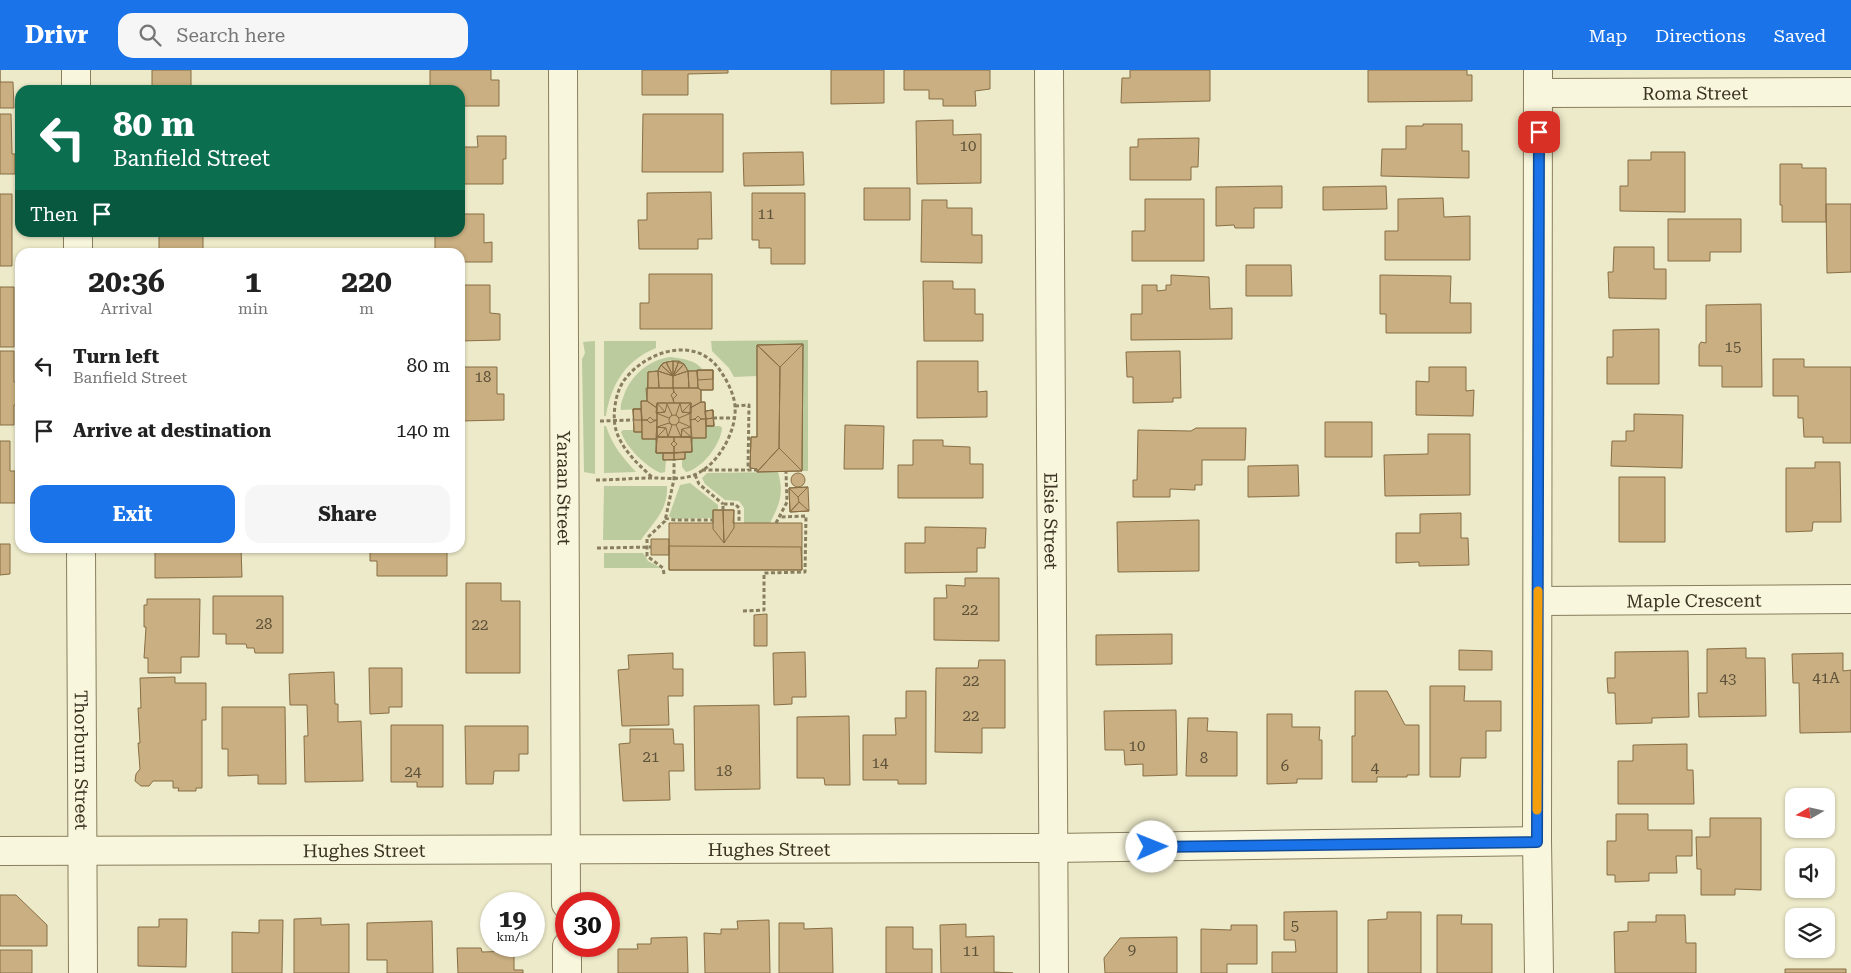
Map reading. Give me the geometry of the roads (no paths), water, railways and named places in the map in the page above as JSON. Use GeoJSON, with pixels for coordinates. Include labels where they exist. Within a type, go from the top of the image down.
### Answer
{"type":"FeatureCollection","features":[{"type":"Feature","properties":{"kind":"street"},"geometry":{"type":"LineString","coordinates":[[76,70],[76,85]]}},
{"type":"Feature","properties":{"kind":"street","name":"Yaraan Street"},"geometry":{"type":"LineString","coordinates":[[563,70],[566,892]]}},
{"type":"Feature","properties":{"kind":"street","name":"Elsie Street"},"geometry":{"type":"LineString","coordinates":[[1049,70],[1054,973]]}},
{"type":"Feature","properties":{"kind":"street"},"geometry":{"type":"LineString","coordinates":[[1539,82],[1537,842],[1539,973]]}},
{"type":"Feature","properties":{"kind":"street","name":"Roma Street"},"geometry":{"type":"LineString","coordinates":[[1539,82],[1851,92]]}},
{"type":"Feature","properties":{"kind":"street","name":"Thorburn Street"},"geometry":{"type":"LineString","coordinates":[[81,553],[83,973]]}},
{"type":"Feature","properties":{"kind":"street","name":"Maple Crescent"},"geometry":{"type":"LineString","coordinates":[[1538,601],[1851,599]]}},
{"type":"Feature","properties":{"kind":"street","name":"Hughes Street"},"geometry":{"type":"LineString","coordinates":[[0,851],[566,851],[1053,848],[1537,842]]}},
{"type":"Feature","properties":{"kind":"street"},"geometry":{"type":"LineString","coordinates":[[567,957],[567,973]]}}]}
